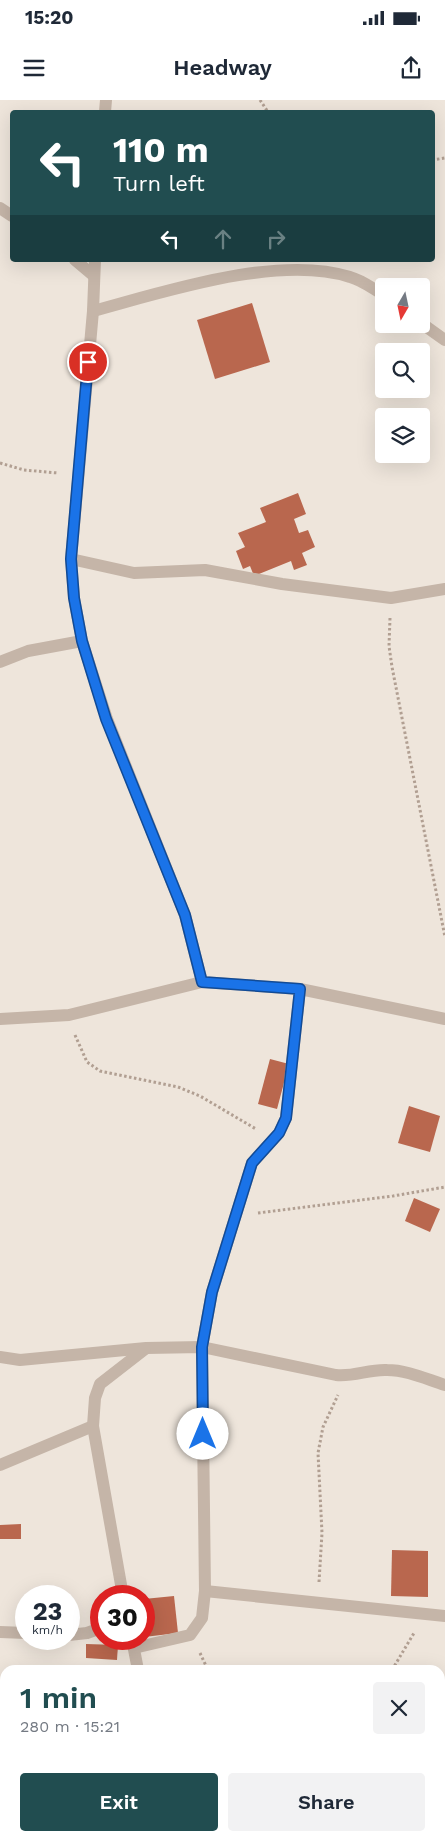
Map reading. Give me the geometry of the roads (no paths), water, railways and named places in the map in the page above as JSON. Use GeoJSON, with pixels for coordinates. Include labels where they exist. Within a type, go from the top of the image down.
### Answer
{"type":"FeatureCollection","features":[{"type":"Feature","properties":{"kind":"street"},"geometry":{"type":"LineString","coordinates":[[77,262],[94,276]]}},
{"type":"Feature","properties":{"kind":"street"},"geometry":{"type":"LineString","coordinates":[[95,262],[93,311],[71,559],[74,598],[82,641],[106,719],[185,915],[202,982]]}},
{"type":"Feature","properties":{"kind":"street"},"geometry":{"type":"LineString","coordinates":[[93,311],[226,277],[275,271],[323,271],[351,277],[375,289]]}},
{"type":"Feature","properties":{"kind":"street"},"geometry":{"type":"LineString","coordinates":[[430,329],[445,340]]}},
{"type":"Feature","properties":{"kind":"street"},"geometry":{"type":"LineString","coordinates":[[71,559],[134,574],[205,570],[282,584],[392,598],[445,589]]}},
{"type":"Feature","properties":{"kind":"street"},"geometry":{"type":"LineString","coordinates":[[0,662],[28,651],[82,641]]}},
{"type":"Feature","properties":{"kind":"street"},"geometry":{"type":"LineString","coordinates":[[0,1019],[69,1015],[202,982],[300,989],[445,1019]]}},
{"type":"Feature","properties":{"kind":"street"},"geometry":{"type":"LineString","coordinates":[[155,1640],[190,1635],[202,1618],[205,1591],[202,1347],[212,1292],[252,1163],[273,1140],[286,1118],[300,989]]}},
{"type":"Feature","properties":{"kind":"street"},"geometry":{"type":"LineString","coordinates":[[0,1357],[20,1360],[44,1359],[146,1348],[202,1347],[347,1376],[386,1370],[404,1371],[445,1384]]}},
{"type":"Feature","properties":{"kind":"street"},"geometry":{"type":"LineString","coordinates":[[120,1585],[93,1426],[95,1398],[100,1384],[146,1348]]}},
{"type":"Feature","properties":{"kind":"street"},"geometry":{"type":"LineString","coordinates":[[0,1465],[93,1426]]}},
{"type":"Feature","properties":{"kind":"street"},"geometry":{"type":"LineString","coordinates":[[205,1591],[424,1612],[445,1616]]}},
{"type":"Feature","properties":{"kind":"street"},"geometry":{"type":"LineString","coordinates":[[0,1632],[15,1633]]}},
{"type":"Feature","properties":{"kind":"street"},"geometry":{"type":"LineString","coordinates":[[134,1650],[137,1665]]}}]}
